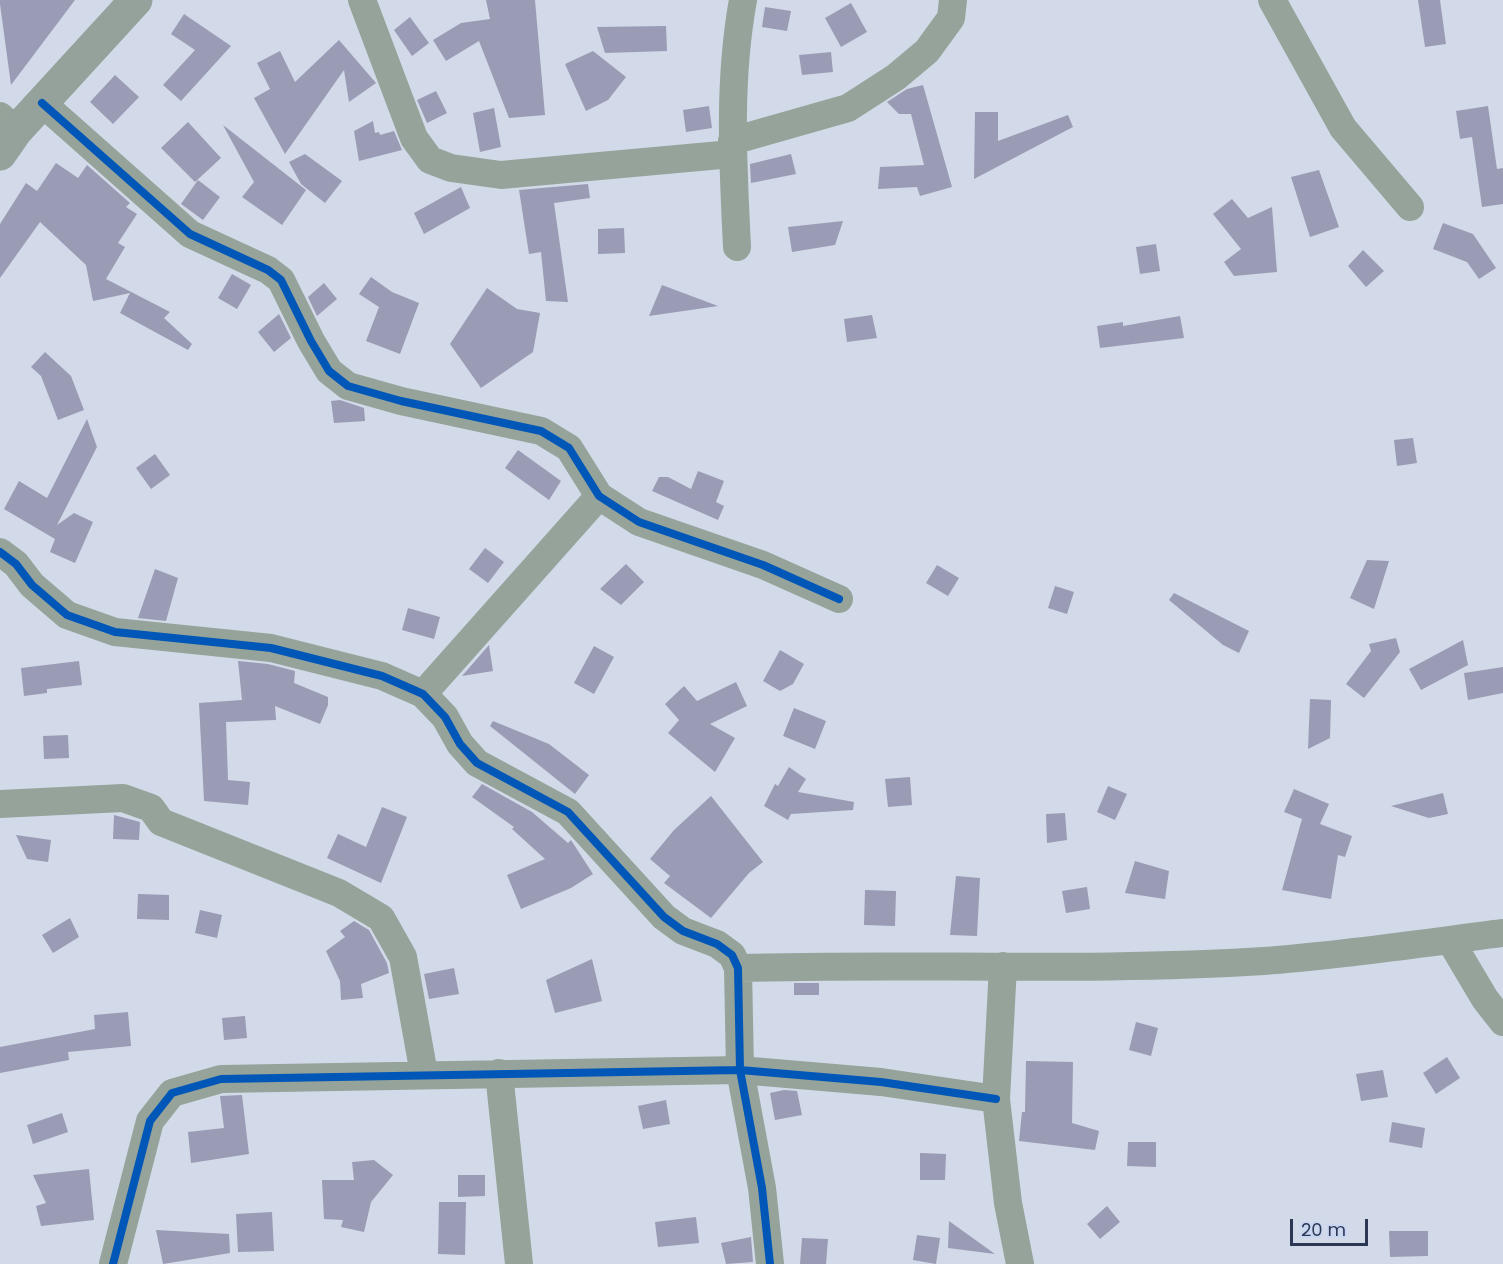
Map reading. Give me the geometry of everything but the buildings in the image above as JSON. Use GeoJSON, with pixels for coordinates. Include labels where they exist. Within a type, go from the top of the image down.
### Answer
{"type":"FeatureCollection","features":[{"type":"Feature","properties":{"kind":"street"},"geometry":{"type":"LineString","coordinates":[[5,134],[42,103],[136,0]]}},
{"type":"Feature","properties":{"kind":"street"},"geometry":{"type":"LineString","coordinates":[[362,0],[414,138],[430,160],[451,168],[501,175],[732,147],[848,108],[896,78],[927,51],[951,18],[953,0]]}},
{"type":"Feature","properties":{"kind":"street"},"geometry":{"type":"LineString","coordinates":[[736,248],[732,147],[735,42],[743,0]]}},
{"type":"Feature","properties":{"kind":"street"},"geometry":{"type":"LineString","coordinates":[[1272,0],[1342,128],[1410,207]]}},
{"type":"Feature","properties":{"kind":"street"},"geometry":{"type":"LineString","coordinates":[[42,103],[190,234],[268,270],[281,280],[311,341],[329,371],[348,386],[401,401],[541,431],[569,448],[599,496],[639,522],[763,565],[839,599]]}},
{"type":"Feature","properties":{"kind":"street"},"geometry":{"type":"LineString","coordinates":[[423,694],[599,496]]}},
{"type":"Feature","properties":{"kind":"street"},"geometry":{"type":"LineString","coordinates":[[0,552],[15,564],[32,585],[67,615],[116,632],[271,648],[382,676],[423,694],[445,717],[460,744],[477,763],[568,812],[664,917],[684,931],[717,944],[732,955],[738,968],[740,1070],[762,1188],[770,1264]]}},
{"type":"Feature","properties":{"kind":"street"},"geometry":{"type":"LineString","coordinates":[[0,804],[123,798],[151,808],[161,822],[339,892],[381,918],[403,957],[424,1074]]}},
{"type":"Feature","properties":{"kind":"street"},"geometry":{"type":"LineString","coordinates":[[738,968],[852,965],[1120,966],[1265,961],[1503,933]]}},
{"type":"Feature","properties":{"kind":"street"},"geometry":{"type":"LineString","coordinates":[[1450,940],[1485,999],[1503,1022]]}},
{"type":"Feature","properties":{"kind":"street"},"geometry":{"type":"LineString","coordinates":[[1003,966],[996,1099],[1008,1203],[1020,1264]]}},
{"type":"Feature","properties":{"kind":"street"},"geometry":{"type":"LineString","coordinates":[[113,1264],[150,1121],[172,1093],[221,1079],[499,1072],[740,1070],[880,1082],[996,1099]]}},
{"type":"Feature","properties":{"kind":"street"},"geometry":{"type":"LineString","coordinates":[[499,1072],[519,1264]]}},
{"type":"Feature","properties":{"kind":"cycle path"},"geometry":{"type":"LineString","coordinates":[[42,103],[190,234],[268,270],[281,280],[311,341],[329,371],[348,386],[401,401],[541,431],[569,448],[599,496],[639,522],[763,565],[839,599]]}},
{"type":"Feature","properties":{"kind":"cycle path"},"geometry":{"type":"LineString","coordinates":[[0,552],[16,564],[32,585],[67,615],[115,632],[271,648],[382,676],[423,694],[445,717],[460,744],[477,763],[568,812],[664,917],[683,931],[717,944],[732,955],[738,968],[740,1070],[762,1188],[770,1264]]}},
{"type":"Feature","properties":{"kind":"cycle path"},"geometry":{"type":"LineString","coordinates":[[113,1264],[150,1121],[172,1093],[221,1079],[740,1070],[881,1082],[996,1099]]}}]}
